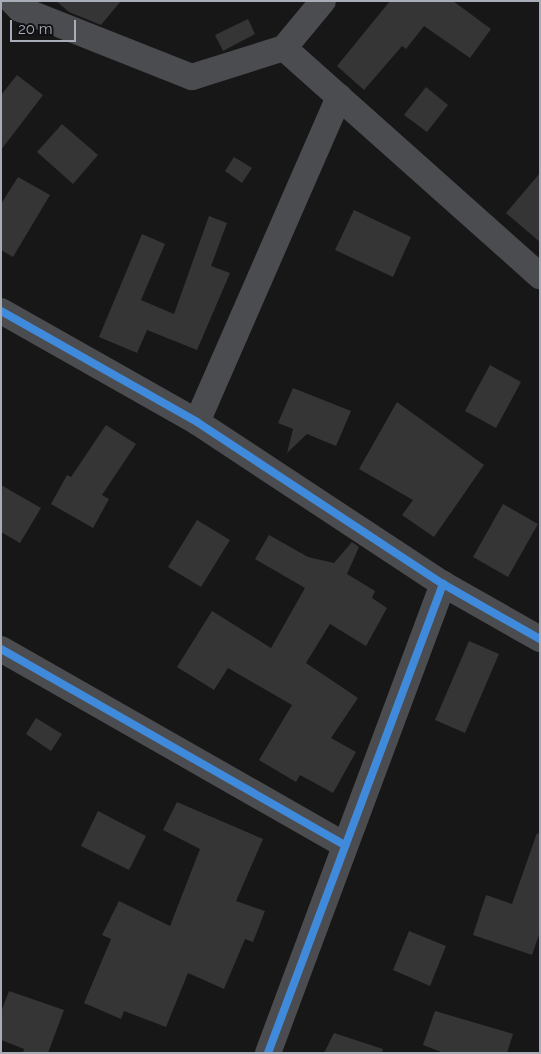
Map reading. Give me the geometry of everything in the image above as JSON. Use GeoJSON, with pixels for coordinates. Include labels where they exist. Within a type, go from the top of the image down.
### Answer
{"type":"FeatureCollection","features":[{"type":"Feature","properties":{"kind":"street"},"geometry":{"type":"LineString","coordinates":[[12,1],[20,9],[192,77],[284,48],[323,1]]}},
{"type":"Feature","properties":{"kind":"street"},"geometry":{"type":"LineString","coordinates":[[284,48],[540,276]]}},
{"type":"Feature","properties":{"kind":"street"},"geometry":{"type":"LineString","coordinates":[[197,422],[339,97]]}},
{"type":"Feature","properties":{"kind":"street"},"geometry":{"type":"LineString","coordinates":[[1,311],[197,422],[443,584],[540,640]]}},
{"type":"Feature","properties":{"kind":"street"},"geometry":{"type":"LineString","coordinates":[[268,1053],[344,845],[443,584]]}},
{"type":"Feature","properties":{"kind":"street"},"geometry":{"type":"LineString","coordinates":[[1,649],[344,845]]}},
{"type":"Feature","properties":{"kind":"building"},"geometry":{"type":"Polygon","coordinates":[[[56,1],[121,1],[101,25],[69,12],[56,1]]]}},
{"type":"Feature","properties":{"kind":"building"},"geometry":{"type":"Polygon","coordinates":[[[390,1],[453,1],[491,29],[470,58],[424,26],[406,49],[402,46],[364,90],[337,66],[390,1]]]}},
{"type":"Feature","properties":{"kind":"building"},"geometry":{"type":"Polygon","coordinates":[[[248,19],[255,34],[223,51],[215,35],[248,19]]]}},
{"type":"Feature","properties":{"kind":"building"},"geometry":{"type":"Polygon","coordinates":[[[17,75],[43,95],[1,150],[1,95],[17,75]]]}},
{"type":"Feature","properties":{"kind":"building"},"geometry":{"type":"Polygon","coordinates":[[[426,87],[448,105],[427,132],[404,115],[426,87]]]}},
{"type":"Feature","properties":{"kind":"building"},"geometry":{"type":"Polygon","coordinates":[[[62,124],[98,155],[73,184],[37,152],[62,124]]]}},
{"type":"Feature","properties":{"kind":"building"},"geometry":{"type":"Polygon","coordinates":[[[234,157],[252,168],[242,183],[225,171],[234,157]]]}},
{"type":"Feature","properties":{"kind":"building"},"geometry":{"type":"Polygon","coordinates":[[[540,173],[540,242],[506,213],[540,173]]]}},
{"type":"Feature","properties":{"kind":"building"},"geometry":{"type":"Polygon","coordinates":[[[18,177],[50,195],[13,257],[1,250],[1,204],[18,177]]]}},
{"type":"Feature","properties":{"kind":"building"},"geometry":{"type":"Polygon","coordinates":[[[354,210],[411,237],[393,277],[335,250],[354,210]]]}},
{"type":"Feature","properties":{"kind":"building"},"geometry":{"type":"Polygon","coordinates":[[[209,216],[227,223],[211,266],[230,273],[197,350],[147,330],[137,353],[99,337],[142,234],[165,244],[141,300],[174,314],[209,216]]]}},
{"type":"Feature","properties":{"kind":"building"},"geometry":{"type":"Polygon","coordinates":[[[490,365],[521,382],[496,428],[465,411],[490,365]]]}},
{"type":"Feature","properties":{"kind":"building"},"geometry":{"type":"Polygon","coordinates":[[[293,388],[351,411],[336,446],[307,434],[287,453],[293,429],[278,423],[293,388]]]}},
{"type":"Feature","properties":{"kind":"building"},"geometry":{"type":"Polygon","coordinates":[[[397,402],[484,465],[434,537],[402,515],[413,500],[359,469],[397,402]]]}},
{"type":"Feature","properties":{"kind":"building"},"geometry":{"type":"Polygon","coordinates":[[[106,425],[136,444],[102,495],[109,499],[93,528],[51,504],[67,475],[71,477],[106,425]]]}},
{"type":"Feature","properties":{"kind":"building"},"geometry":{"type":"Polygon","coordinates":[[[1,485],[41,508],[20,543],[1,532],[1,485]]]}},
{"type":"Feature","properties":{"kind":"building"},"geometry":{"type":"Polygon","coordinates":[[[503,504],[538,524],[508,577],[473,557],[503,504]]]}},
{"type":"Feature","properties":{"kind":"building"},"geometry":{"type":"Polygon","coordinates":[[[197,520],[230,540],[201,587],[168,567],[197,520]]]}},
{"type":"Feature","properties":{"kind":"building"},"geometry":{"type":"Polygon","coordinates":[[[269,535],[308,557],[334,563],[352,542],[359,547],[347,574],[375,591],[372,598],[387,608],[366,646],[330,624],[306,663],[358,698],[331,738],[356,752],[333,793],[300,775],[296,782],[259,760],[292,705],[228,668],[214,690],[177,667],[212,611],[271,648],[305,588],[255,559],[269,535]]]}},
{"type":"Feature","properties":{"kind":"building"},"geometry":{"type":"Polygon","coordinates":[[[469,641],[499,654],[465,733],[435,720],[469,641]]]}},
{"type":"Feature","properties":{"kind":"building"},"geometry":{"type":"Polygon","coordinates":[[[36,718],[62,734],[51,751],[26,734],[36,718]]]}},
{"type":"Feature","properties":{"kind":"building"},"geometry":{"type":"Polygon","coordinates":[[[177,802],[263,839],[236,901],[265,911],[253,942],[245,939],[224,989],[188,973],[166,1027],[124,1011],[121,1019],[84,1003],[111,939],[102,935],[119,901],[170,926],[200,849],[163,830],[177,802]]]}},
{"type":"Feature","properties":{"kind":"building"},"geometry":{"type":"Polygon","coordinates":[[[98,811],[146,836],[129,870],[81,846],[98,811]]]}},
{"type":"Feature","properties":{"kind":"building"},"geometry":{"type":"Polygon","coordinates":[[[537,833],[540,834],[540,932],[532,955],[473,935],[486,895],[512,904],[537,833]]]}},
{"type":"Feature","properties":{"kind":"building"},"geometry":{"type":"Polygon","coordinates":[[[409,931],[446,946],[430,986],[393,970],[409,931]]]}},
{"type":"Feature","properties":{"kind":"building"},"geometry":{"type":"Polygon","coordinates":[[[9,991],[64,1010],[48,1053],[23,1053],[24,1049],[1,1040],[1,1012],[9,991]]]}},
{"type":"Feature","properties":{"kind":"building"},"geometry":{"type":"Polygon","coordinates":[[[435,1011],[513,1034],[507,1053],[444,1053],[423,1045],[435,1011]]]}},
{"type":"Feature","properties":{"kind":"building"},"geometry":{"type":"Polygon","coordinates":[[[334,1033],[383,1049],[382,1053],[324,1053],[334,1033]]]}},
{"type":"Feature","properties":{"kind":"cycle path"},"geometry":{"type":"LineString","coordinates":[[1,311],[197,422],[443,584],[540,639]]}},
{"type":"Feature","properties":{"kind":"cycle path"},"geometry":{"type":"LineString","coordinates":[[268,1053],[443,584]]}},
{"type":"Feature","properties":{"kind":"cycle path"},"geometry":{"type":"LineString","coordinates":[[1,649],[344,845]]}}]}
